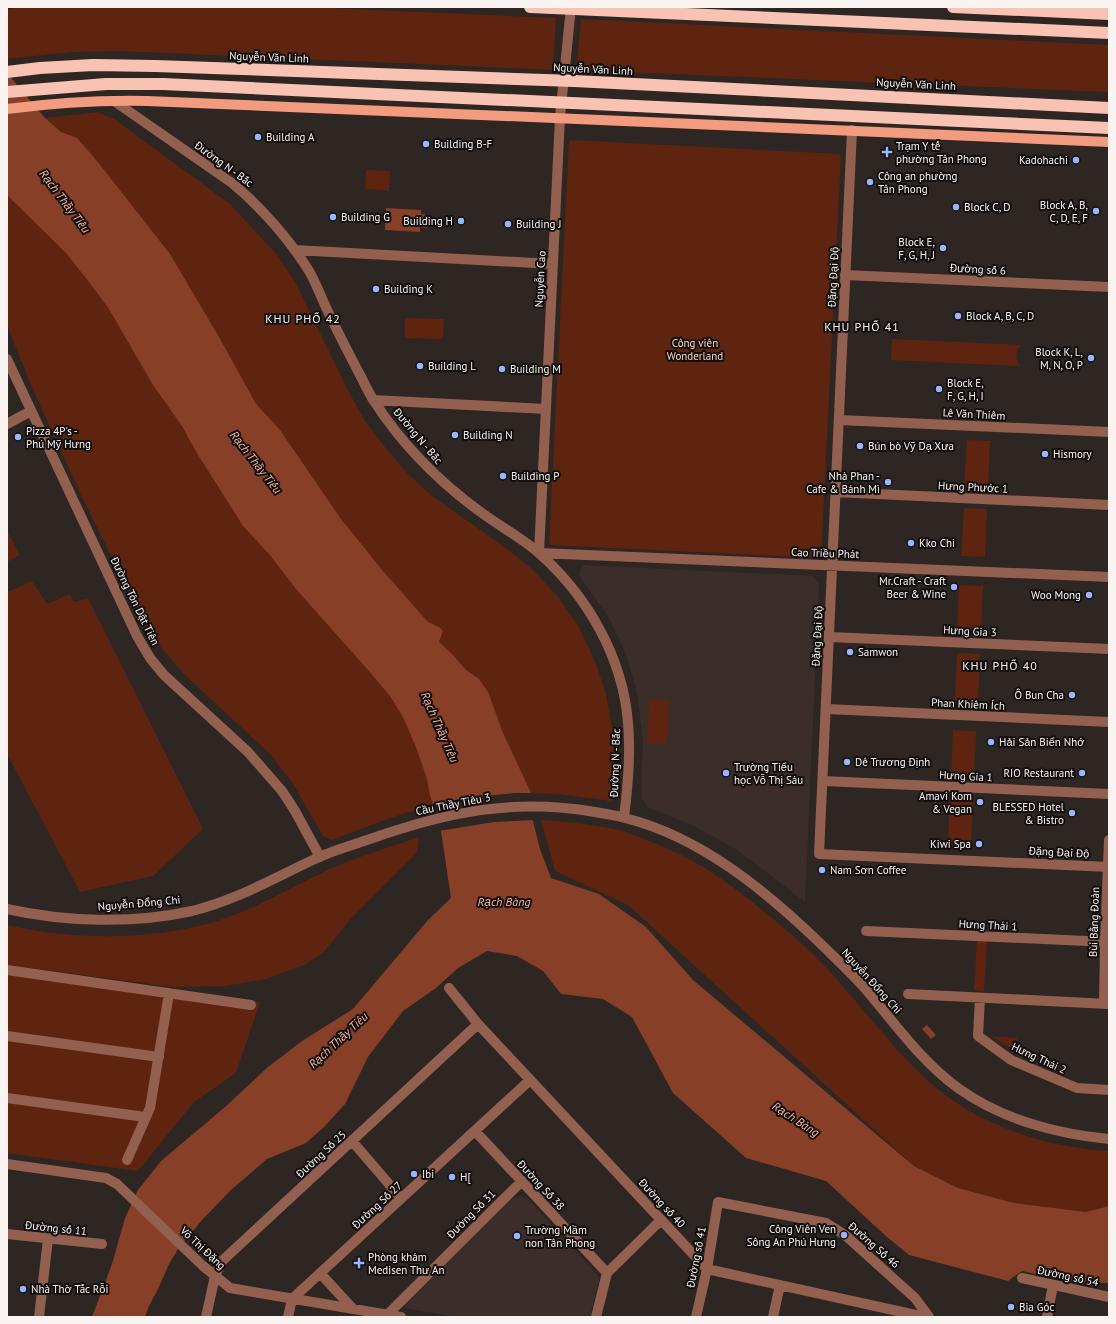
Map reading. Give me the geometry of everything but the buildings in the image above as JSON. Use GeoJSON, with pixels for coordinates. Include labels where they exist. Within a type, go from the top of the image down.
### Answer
{"type":"FeatureCollection","features":[{"type":"Feature","properties":{"kind":"highway"},"geometry":{"type":"LineString","coordinates":[[530,7],[1109,33]]}},
{"type":"Feature","properties":{"kind":"highway"},"geometry":{"type":"LineString","coordinates":[[953,7],[1109,14]]}},
{"type":"Feature","properties":{"kind":"highway","name":"Nguyễn Văn Linh"},"geometry":{"type":"LineString","coordinates":[[7,72],[75,65],[155,66],[564,80],[1109,108]]}},
{"type":"Feature","properties":{"kind":"highway"},"geometry":{"type":"LineString","coordinates":[[7,92],[119,84],[163,84],[1109,128]]}},
{"type":"Feature","properties":{"kind":"main road"},"geometry":{"type":"LineString","coordinates":[[7,108],[34,105],[114,101],[560,117],[744,127],[852,130],[1109,142]]}},
{"type":"Feature","properties":{"kind":"main road"},"geometry":{"type":"LineString","coordinates":[[852,116],[852,130]]}},
{"type":"Feature","properties":{"kind":"main road"},"geometry":{"type":"LineString","coordinates":[[996,123],[996,137]]}},
{"type":"Feature","properties":{"kind":"street","name":"Nguyễn Cao"},"geometry":{"type":"LineString","coordinates":[[539,553],[560,117],[571,8]]}},
{"type":"Feature","properties":{"kind":"street","name":"Đường N - Bắc"},"geometry":{"type":"LineString","coordinates":[[114,101],[232,183],[249,197],[295,250],[309,272],[373,400],[413,452],[433,473],[477,509],[539,553],[576,594],[594,619],[606,640],[616,666],[628,722],[628,780],[624,817]]}},
{"type":"Feature","properties":{"kind":"street","name":"Đặng Đại Độ"},"geometry":{"type":"LineString","coordinates":[[852,130],[819,854],[1108,867]]}},
{"type":"Feature","properties":{"kind":"street"},"geometry":{"type":"LineString","coordinates":[[295,250],[552,264]]}},
{"type":"Feature","properties":{"kind":"street","name":"Đường số 6"},"geometry":{"type":"LineString","coordinates":[[845,275],[1109,287]]}},
{"type":"Feature","properties":{"kind":"street","name":"Đường Tôn Dật Tiên"},"geometry":{"type":"LineString","coordinates":[[7,359],[137,636],[150,658],[181,692],[248,752],[278,786],[296,811],[320,857]]}},
{"type":"Feature","properties":{"kind":"street"},"geometry":{"type":"LineString","coordinates":[[373,400],[546,409]]}},
{"type":"Feature","properties":{"kind":"street"},"geometry":{"type":"LineString","coordinates":[[7,424],[31,411]]}},
{"type":"Feature","properties":{"kind":"street","name":"Lê Văn Thiêm"},"geometry":{"type":"LineString","coordinates":[[838,420],[1109,432]]}},
{"type":"Feature","properties":{"kind":"street","name":"Hưng Phước 1"},"geometry":{"type":"LineString","coordinates":[[835,492],[1109,505]]}},
{"type":"Feature","properties":{"kind":"street","name":"Cao Triều Phát"},"geometry":{"type":"LineString","coordinates":[[539,553],[1109,577]]}},
{"type":"Feature","properties":{"kind":"street","name":"Hưng Gia 3"},"geometry":{"type":"LineString","coordinates":[[829,637],[1109,649]]}},
{"type":"Feature","properties":{"kind":"street","name":"Phan Khiêm Ích"},"geometry":{"type":"LineString","coordinates":[[826,709],[1109,722]]}},
{"type":"Feature","properties":{"kind":"street","name":"Hưng Gia 1"},"geometry":{"type":"LineString","coordinates":[[823,781],[1109,794]]}},
{"type":"Feature","properties":{"kind":"street","name":"Cầu Thầy Tiêu 3"},"geometry":{"type":"LineString","coordinates":[[379,836],[432,819],[490,808],[536,806],[581,810],[624,817]]}},
{"type":"Feature","properties":{"kind":"street","name":"Nguyễn Đổng Chi"},"geometry":{"type":"LineString","coordinates":[[624,817],[647,824],[704,851],[756,888],[804,928],[855,978],[933,1067],[956,1087],[1002,1113],[1033,1124],[1065,1133],[1109,1139]]}},
{"type":"Feature","properties":{"kind":"street","name":"Nguyễn Đổng Chi"},"geometry":{"type":"LineString","coordinates":[[7,909],[33,915],[103,920],[171,915],[194,910],[230,898],[258,887],[320,857],[379,836]]}},
{"type":"Feature","properties":{"kind":"street","name":"Bùi Bằng Đoàn"},"geometry":{"type":"LineString","coordinates":[[1106,1004],[1109,840]]}},
{"type":"Feature","properties":{"kind":"street","name":"Hưng Thái 1"},"geometry":{"type":"LineString","coordinates":[[866,931],[1107,942]]}},
{"type":"Feature","properties":{"kind":"street"},"geometry":{"type":"LineString","coordinates":[[7,970],[251,1005]]}},
{"type":"Feature","properties":{"kind":"street","name":"Đường số 40"},"geometry":{"type":"LineString","coordinates":[[449,988],[478,1024],[707,1269]]}},
{"type":"Feature","properties":{"kind":"street"},"geometry":{"type":"LineString","coordinates":[[127,1160],[150,1108],[169,993]]}},
{"type":"Feature","properties":{"kind":"street"},"geometry":{"type":"LineString","coordinates":[[908,994],[1106,1004]]}},
{"type":"Feature","properties":{"kind":"street","name":"Hưng Thái 2"},"geometry":{"type":"LineString","coordinates":[[980,998],[978,1036],[1011,1060],[1077,1088],[1109,1090]]}},
{"type":"Feature","properties":{"kind":"street","name":"Đường Số 25"},"geometry":{"type":"LineString","coordinates":[[206,1317],[215,1276],[222,1261],[478,1024]]}},
{"type":"Feature","properties":{"kind":"street"},"geometry":{"type":"LineString","coordinates":[[7,1036],[159,1057]]}},
{"type":"Feature","properties":{"kind":"street","name":"Đường Số 27"},"geometry":{"type":"LineString","coordinates":[[292,1299],[530,1080]]}},
{"type":"Feature","properties":{"kind":"street"},"geometry":{"type":"LineString","coordinates":[[7,1098],[145,1117]]}},
{"type":"Feature","properties":{"kind":"street","name":"Đường Số 38"},"geometry":{"type":"LineString","coordinates":[[475,1131],[607,1273]]}},
{"type":"Feature","properties":{"kind":"street"},"geometry":{"type":"LineString","coordinates":[[352,1141],[401,1198]]}},
{"type":"Feature","properties":{"kind":"street","name":"Võ Thị Đặng"},"geometry":{"type":"LineString","coordinates":[[7,1164],[106,1178],[117,1184],[124,1189],[203,1266],[230,1288],[401,1317]]}},
{"type":"Feature","properties":{"kind":"street","name":"Đường Số 31"},"geometry":{"type":"LineString","coordinates":[[387,1315],[522,1181]]}},
{"type":"Feature","properties":{"kind":"street","name":"Đường số 41"},"geometry":{"type":"LineString","coordinates":[[696,1317],[707,1269],[718,1202]]}},
{"type":"Feature","properties":{"kind":"street","name":"Đường Số 46"},"geometry":{"type":"LineString","coordinates":[[718,1202],[826,1223],[845,1235],[915,1298],[929,1317]]}},
{"type":"Feature","properties":{"kind":"street"},"geometry":{"type":"LineString","coordinates":[[596,1317],[607,1273],[661,1220]]}},
{"type":"Feature","properties":{"kind":"street","name":"Đường số 11"},"geometry":{"type":"LineString","coordinates":[[7,1234],[48,1240],[102,1244]]}},
{"type":"Feature","properties":{"kind":"street"},"geometry":{"type":"LineString","coordinates":[[39,1317],[48,1240]]}},
{"type":"Feature","properties":{"kind":"street"},"geometry":{"type":"LineString","coordinates":[[707,1269],[925,1317]]}},
{"type":"Feature","properties":{"kind":"street"},"geometry":{"type":"LineString","coordinates":[[320,1273],[353,1309]]}},
{"type":"Feature","properties":{"kind":"street","name":"Đường số 54"},"geometry":{"type":"LineString","coordinates":[[1022,1278],[1109,1297]]}},
{"type":"Feature","properties":{"kind":"street"},"geometry":{"type":"LineString","coordinates":[[773,1317],[780,1285]]}},
{"type":"Feature","properties":{"kind":"street"},"geometry":{"type":"LineString","coordinates":[[1047,1317],[1053,1285]]}},
{"type":"Feature","properties":{"kind":"street"},"geometry":{"type":"LineString","coordinates":[[288,1317],[292,1299]]}},
{"type":"Feature","properties":{"kind":"shaded area"},"geometry":{"type":"Polygon","coordinates":[[[583,565],[813,576],[819,584],[805,902],[737,850],[696,827],[648,807],[641,798],[643,739],[636,688],[625,652],[609,618],[579,575],[583,565]]]}},
{"type":"Feature","properties":{"kind":"shaded area","name":"Trường Mầm non Tân Phong"},"geometry":{"type":"Polygon","coordinates":[[[521,1196],[527,1198],[598,1276],[598,1283],[590,1317],[458,1317],[409,1309],[405,1307],[404,1302],[509,1201],[513,1198],[521,1196]]]}},
{"type":"Feature","properties":{"kind":"green space"},"geometry":{"type":"Polygon","coordinates":[[[23,7],[305,7],[556,18],[553,70],[121,51],[72,52],[7,59],[7,9],[23,7]]]}},
{"type":"Feature","properties":{"kind":"green space"},"geometry":{"type":"Polygon","coordinates":[[[581,19],[1109,45],[1109,92],[576,70],[581,19]]]}},
{"type":"Feature","properties":{"kind":"green space"},"geometry":{"type":"Polygon","coordinates":[[[98,112],[114,119],[230,204],[278,256],[295,282],[350,394],[365,421],[388,451],[408,474],[432,496],[502,545],[533,570],[558,597],[579,627],[596,664],[606,694],[612,727],[616,763],[612,801],[558,794],[531,793],[45,118],[98,112]]]}},
{"type":"Feature","properties":{"kind":"green space","name":"Công viên Wonderland"},"geometry":{"type":"Polygon","coordinates":[[[569,140],[841,154],[821,558],[549,545],[569,140]]]}},
{"type":"Feature","properties":{"kind":"green space"},"geometry":{"type":"Polygon","coordinates":[[[366,170],[390,171],[389,191],[365,189],[366,170]]]}},
{"type":"Feature","properties":{"kind":"green space"},"geometry":{"type":"Polygon","coordinates":[[[7,178],[47,223],[375,657],[452,801],[406,813],[332,840],[323,836],[292,782],[270,754],[184,674],[162,649],[142,618],[81,495],[31,385],[7,325],[7,178]]]}},
{"type":"Feature","properties":{"kind":"green space"},"geometry":{"type":"Polygon","coordinates":[[[405,318],[444,319],[443,339],[405,338],[405,318]]]}},
{"type":"Feature","properties":{"kind":"green space"},"geometry":{"type":"Polygon","coordinates":[[[892,339],[1021,345],[1016,356],[1020,366],[891,360],[892,339]]]}},
{"type":"Feature","properties":{"kind":"green space"},"geometry":{"type":"Polygon","coordinates":[[[967,440],[990,441],[988,489],[964,488],[967,440]]]}},
{"type":"Feature","properties":{"kind":"green space"},"geometry":{"type":"Polygon","coordinates":[[[964,508],[987,509],[985,557],[961,556],[964,508]]]}},
{"type":"Feature","properties":{"kind":"green space"},"geometry":{"type":"Polygon","coordinates":[[[7,530],[20,555],[7,562],[7,530]]]}},
{"type":"Feature","properties":{"kind":"green space"},"geometry":{"type":"Polygon","coordinates":[[[32,581],[47,604],[70,594],[74,602],[88,598],[203,829],[153,876],[80,892],[7,754],[7,592],[32,581]]]}},
{"type":"Feature","properties":{"kind":"green space"},"geometry":{"type":"Polygon","coordinates":[[[959,585],[983,586],[981,633],[957,632],[959,585]]]}},
{"type":"Feature","properties":{"kind":"green space"},"geometry":{"type":"Polygon","coordinates":[[[957,653],[980,654],[978,701],[955,700],[957,653]]]}},
{"type":"Feature","properties":{"kind":"green space"},"geometry":{"type":"Polygon","coordinates":[[[649,699],[669,700],[667,744],[647,743],[649,699]]]}},
{"type":"Feature","properties":{"kind":"green space"},"geometry":{"type":"Polygon","coordinates":[[[953,730],[976,731],[974,778],[951,777],[953,730]]]}},
{"type":"Feature","properties":{"kind":"green space"},"geometry":{"type":"Polygon","coordinates":[[[950,797],[973,798],[971,846],[948,844],[950,797]]]}},
{"type":"Feature","properties":{"kind":"green space"},"geometry":{"type":"Polygon","coordinates":[[[541,820],[570,822],[619,830],[680,854],[718,877],[765,912],[815,956],[843,986],[910,1064],[944,1094],[987,1120],[1011,1130],[1060,1145],[1109,1151],[1109,1206],[1086,1212],[1014,1203],[958,1188],[914,1166],[628,905],[555,871],[541,820]]]}},
{"type":"Feature","properties":{"kind":"green space"},"geometry":{"type":"Polygon","coordinates":[[[419,837],[417,852],[352,917],[323,953],[304,965],[266,979],[225,986],[173,987],[7,965],[7,925],[59,934],[86,936],[139,935],[192,928],[217,921],[246,910],[339,865],[361,856],[419,837]]]}},
{"type":"Feature","properties":{"kind":"green space"},"geometry":{"type":"Polygon","coordinates":[[[977,940],[987,941],[984,991],[974,990],[977,940]]]}},
{"type":"Feature","properties":{"kind":"green space"},"geometry":{"type":"Polygon","coordinates":[[[7,967],[260,1002],[236,1073],[194,1102],[138,1171],[7,1153],[7,967]]]}},
{"type":"Feature","properties":{"kind":"green space"},"geometry":{"type":"Polygon","coordinates":[[[991,1036],[1017,1038],[1016,1051],[991,1036]]]}},
{"type":"Feature","properties":{"kind":"water","name":"Rạch Bàng"},"geometry":{"type":"Polygon","coordinates":[[[7,73],[45,118],[61,132],[77,138],[97,161],[170,254],[219,337],[256,404],[280,430],[341,519],[383,571],[428,622],[439,627],[443,631],[439,642],[466,670],[479,679],[488,692],[503,733],[531,793],[533,821],[540,849],[551,878],[599,894],[646,927],[693,980],[914,1166],[958,1188],[1014,1203],[1086,1212],[1109,1206],[1109,1283],[1071,1282],[1022,1271],[1008,1281],[909,1255],[887,1237],[826,1181],[746,1158],[673,1093],[632,1017],[603,999],[561,994],[543,971],[517,956],[487,951],[458,968],[436,988],[403,1011],[368,1057],[345,1104],[324,1127],[306,1143],[267,1159],[231,1190],[203,1219],[180,1246],[169,1264],[145,1317],[92,1317],[112,1264],[125,1218],[138,1190],[161,1161],[225,1107],[268,1067],[302,1041],[353,1009],[428,920],[451,898],[441,831],[430,795],[427,779],[416,747],[403,717],[390,696],[296,589],[269,554],[243,526],[195,450],[182,426],[153,385],[109,309],[66,253],[7,195],[7,73]]]}},
{"type":"Feature","properties":{"kind":"water"},"geometry":{"type":"Polygon","coordinates":[[[386,208],[421,210],[421,214],[427,215],[430,224],[427,228],[420,227],[420,232],[385,230],[386,208]]]}},
{"type":"Feature","properties":{"kind":"water"},"geometry":{"type":"Polygon","coordinates":[[[927,1025],[936,1035],[931,1039],[922,1029],[927,1025]]]}},
{"type":"Feature","properties":{"kind":"pier"},"geometry":{"type":"Polygon","coordinates":[[[515,793],[533,793],[535,820],[494,822],[439,831],[431,805],[465,798],[515,793]]]}},
{"type":"Feature","properties":{"kind":"place","name":"Building A"},"geometry":{"type":"Point","coordinates":[258,137]}},
{"type":"Feature","properties":{"kind":"place","name":"Building B-F"},"geometry":{"type":"Point","coordinates":[426,144]}},
{"type":"Feature","properties":{"kind":"place","name":"Trạm Y tế phường Tân Phong"},"geometry":{"type":"Point","coordinates":[887,152]}},
{"type":"Feature","properties":{"kind":"place","name":"Kadohachi"},"geometry":{"type":"Point","coordinates":[1076,160]}},
{"type":"Feature","properties":{"kind":"place","name":"Công an phường Tân Phong"},"geometry":{"type":"Point","coordinates":[870,182]}},
{"type":"Feature","properties":{"kind":"place","name":"Block C, D"},"geometry":{"type":"Point","coordinates":[956,207]}},
{"type":"Feature","properties":{"kind":"place","name":"Block A, B, C, D, E, F"},"geometry":{"type":"Point","coordinates":[1096,211]}},
{"type":"Feature","properties":{"kind":"place","name":"Building G"},"geometry":{"type":"Point","coordinates":[333,217]}},
{"type":"Feature","properties":{"kind":"place","name":"Building H"},"geometry":{"type":"Point","coordinates":[461,221]}},
{"type":"Feature","properties":{"kind":"place","name":"Building J"},"geometry":{"type":"Point","coordinates":[508,224]}},
{"type":"Feature","properties":{"kind":"place","name":"Block E, F, G, H, J"},"geometry":{"type":"Point","coordinates":[943,248]}},
{"type":"Feature","properties":{"kind":"place","name":"Building K"},"geometry":{"type":"Point","coordinates":[376,289]}},
{"type":"Feature","properties":{"kind":"place","name":"Block A, B, C, D"},"geometry":{"type":"Point","coordinates":[958,316]}},
{"type":"Feature","properties":{"kind":"place","name":"Block K, L, M, N, O, P"},"geometry":{"type":"Point","coordinates":[1091,358]}},
{"type":"Feature","properties":{"kind":"place","name":"Building L"},"geometry":{"type":"Point","coordinates":[420,366]}},
{"type":"Feature","properties":{"kind":"place","name":"Building M"},"geometry":{"type":"Point","coordinates":[502,369]}},
{"type":"Feature","properties":{"kind":"place","name":"Block E, F, G, H, I"},"geometry":{"type":"Point","coordinates":[939,389]}},
{"type":"Feature","properties":{"kind":"place","name":"Building N"},"geometry":{"type":"Point","coordinates":[455,435]}},
{"type":"Feature","properties":{"kind":"place","name":"Pizza 4P's - Phú Mỹ Hưng"},"geometry":{"type":"Point","coordinates":[18,437]}},
{"type":"Feature","properties":{"kind":"place","name":"Bún bò Vỹ Dạ Xưa"},"geometry":{"type":"Point","coordinates":[860,446]}},
{"type":"Feature","properties":{"kind":"place","name":"Hismory"},"geometry":{"type":"Point","coordinates":[1045,454]}},
{"type":"Feature","properties":{"kind":"place","name":"Building P"},"geometry":{"type":"Point","coordinates":[503,476]}},
{"type":"Feature","properties":{"kind":"place","name":"Nhà Phan - Cafe & Bánh Mì"},"geometry":{"type":"Point","coordinates":[888,482]}},
{"type":"Feature","properties":{"kind":"place","name":"Kko Chi"},"geometry":{"type":"Point","coordinates":[911,543]}},
{"type":"Feature","properties":{"kind":"place","name":"Mr.Craft - Craft Beer & Wine"},"geometry":{"type":"Point","coordinates":[954,587]}},
{"type":"Feature","properties":{"kind":"place","name":"Woo Mong"},"geometry":{"type":"Point","coordinates":[1089,595]}},
{"type":"Feature","properties":{"kind":"place","name":"Samwon"},"geometry":{"type":"Point","coordinates":[850,652]}},
{"type":"Feature","properties":{"kind":"place","name":"Ô Bun Cha"},"geometry":{"type":"Point","coordinates":[1072,695]}},
{"type":"Feature","properties":{"kind":"place","name":"Hải Sản Biển Nhớ"},"geometry":{"type":"Point","coordinates":[991,742]}},
{"type":"Feature","properties":{"kind":"place","name":"Dê Trương Định"},"geometry":{"type":"Point","coordinates":[847,762]}},
{"type":"Feature","properties":{"kind":"place","name":"Trường Tiểu học Vỗ Thị Sáu"},"geometry":{"type":"Point","coordinates":[726,773]}},
{"type":"Feature","properties":{"kind":"place","name":"RIO Restaurant"},"geometry":{"type":"Point","coordinates":[1082,773]}},
{"type":"Feature","properties":{"kind":"place","name":"Amavi Kom & Vegan"},"geometry":{"type":"Point","coordinates":[980,802]}},
{"type":"Feature","properties":{"kind":"place","name":"BLESSED Hotel & Bistro"},"geometry":{"type":"Point","coordinates":[1072,813]}},
{"type":"Feature","properties":{"kind":"place","name":"Kiwi Spa"},"geometry":{"type":"Point","coordinates":[979,844]}},
{"type":"Feature","properties":{"kind":"place","name":"Nam Sơn Coffee"},"geometry":{"type":"Point","coordinates":[822,870]}},
{"type":"Feature","properties":{"kind":"place","name":"Ibi"},"geometry":{"type":"Point","coordinates":[414,1174]}},
{"type":"Feature","properties":{"kind":"place","name":"H["},"geometry":{"type":"Point","coordinates":[452,1177]}},
{"type":"Feature","properties":{"kind":"place","name":"Công Viên Ven Sông An Phú Hưng"},"geometry":{"type":"Point","coordinates":[844,1235]}},
{"type":"Feature","properties":{"kind":"place","name":"Trường Mầm non Tân Phong"},"geometry":{"type":"Point","coordinates":[517,1236]}},
{"type":"Feature","properties":{"kind":"place","name":"Phòng khám Medisen Thư An"},"geometry":{"type":"Point","coordinates":[359,1263]}},
{"type":"Feature","properties":{"kind":"place","name":"Nhà Thờ Tắc Rỗi"},"geometry":{"type":"Point","coordinates":[23,1289]}},
{"type":"Feature","properties":{"kind":"place","name":"Bia Góc"},"geometry":{"type":"Point","coordinates":[1011,1307]}},
{"type":"Feature","properties":{"kind":"district","name":"KHU PHỐ 42"},"geometry":{"type":"Point","coordinates":[303,318]}},
{"type":"Feature","properties":{"kind":"district","name":"KHU PHỐ 41"},"geometry":{"type":"Point","coordinates":[862,326]}},
{"type":"Feature","properties":{"kind":"district","name":"KHU PHỐ 40"},"geometry":{"type":"Point","coordinates":[1000,665]}},
{"type":"Feature","properties":{"kind":"water label","name":"Rạch Thầy Tiêu"},"geometry":{"type":"Point","coordinates":[65,201]}},
{"type":"Feature","properties":{"kind":"water label","name":"Rạch Thầy Tiêu"},"geometry":{"type":"Point","coordinates":[256,462]}},
{"type":"Feature","properties":{"kind":"water label","name":"Rạch Thầy Tiêu"},"geometry":{"type":"Point","coordinates":[440,727]}},
{"type":"Feature","properties":{"kind":"water label","name":"Rạch Thầy Tiêu"},"geometry":{"type":"Point","coordinates":[338,1040]}}]}
